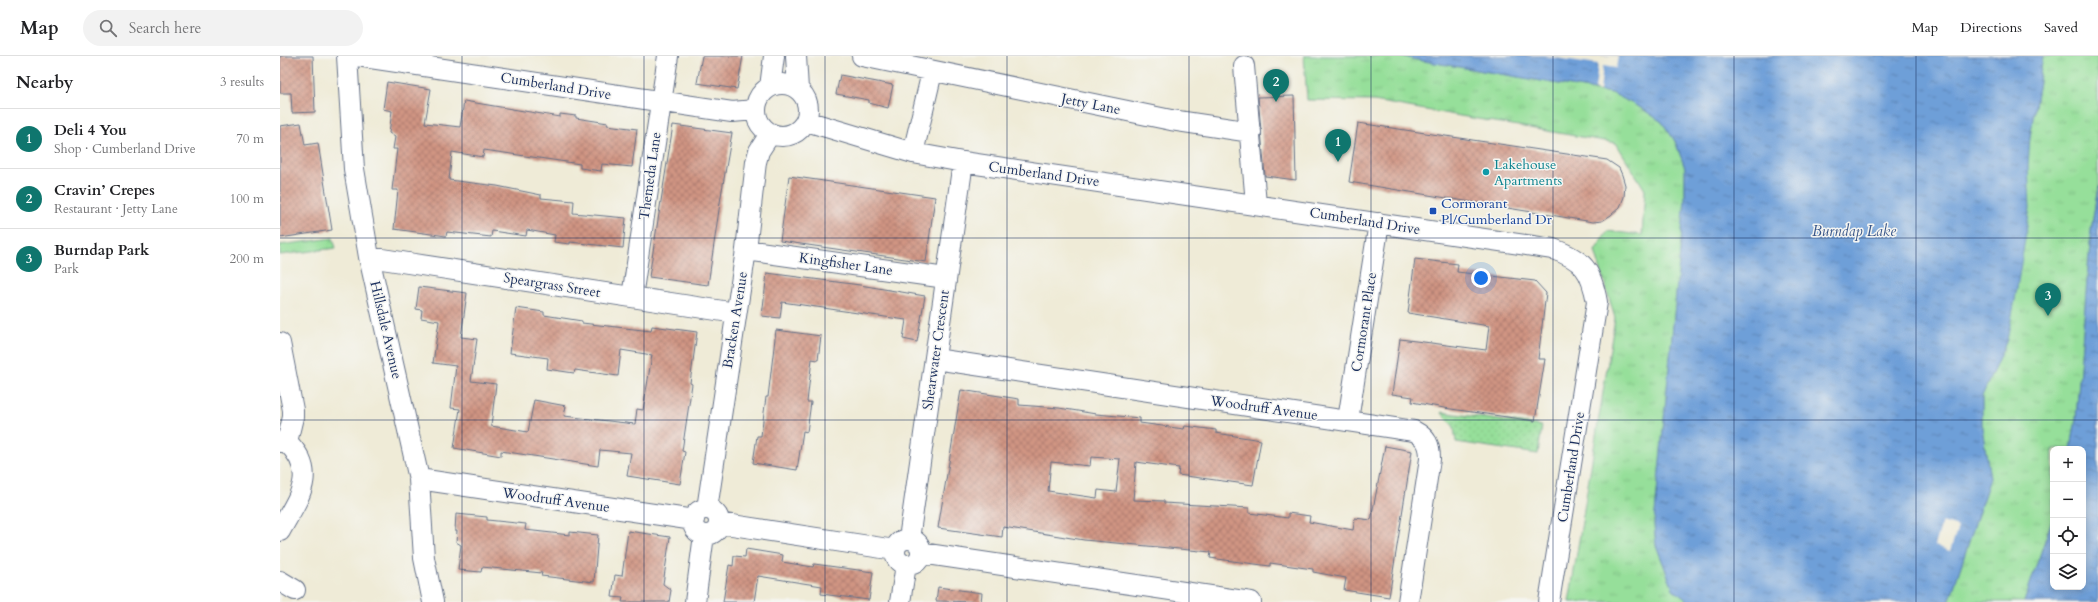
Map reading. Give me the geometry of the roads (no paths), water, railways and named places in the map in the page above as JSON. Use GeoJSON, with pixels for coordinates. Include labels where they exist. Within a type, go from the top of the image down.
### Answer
{"type":"FeatureCollection","features":[{"type":"Feature","properties":{"kind":"street","name":"Hillsdale Avenue"},"geometry":{"type":"LineString","coordinates":[[347,56],[354,170],[369,257],[419,480],[424,558],[433,602]]}},
{"type":"Feature","properties":{"kind":"street","name":"Cumberland Drive"},"geometry":{"type":"LineString","coordinates":[[357,56],[732,112],[755,110]]}},
{"type":"Feature","properties":{"kind":"street","name":"Themeda Lane"},"geometry":{"type":"LineString","coordinates":[[632,297],[668,56]]}},
{"type":"Feature","properties":{"kind":"street"},"geometry":{"type":"LineString","coordinates":[[770,86],[774,56]]}},
{"type":"Feature","properties":{"kind":"street"},"geometry":{"type":"LineString","coordinates":[[796,56],[798,89]]}},
{"type":"Feature","properties":{"kind":"street","name":"Jetty Lane"},"geometry":{"type":"LineString","coordinates":[[862,56],[932,72],[1171,120],[1251,132]]}},
{"type":"Feature","properties":{"kind":"street"},"geometry":{"type":"LineString","coordinates":[[1244,66],[1251,132],[1256,204]]}},
{"type":"Feature","properties":{"kind":"street"},"geometry":{"type":"LineString","coordinates":[[913,152],[932,72]]}},
{"type":"Feature","properties":{"kind":"street"},"geometry":{"type":"LineString","coordinates":[[788,84],[798,89],[804,96],[808,105],[806,121],[801,129],[791,135],[782,137],[770,134],[762,129],[757,121],[755,110],[757,101],[762,93],[770,86],[788,84]]}},
{"type":"Feature","properties":{"kind":"street","name":"Cumberland Drive"},"geometry":{"type":"LineString","coordinates":[[806,121],[913,152],[963,162],[1553,249],[1571,255],[1586,268],[1593,284],[1597,302],[1549,602]]}},
{"type":"Feature","properties":{"kind":"street","name":"Bracken Avenue"},"geometry":{"type":"LineString","coordinates":[[694,602],[746,250],[756,162],[759,151],[770,134]]}},
{"type":"Feature","properties":{"kind":"street","name":"Shearwater Crescent"},"geometry":{"type":"LineString","coordinates":[[900,602],[963,162]]}},
{"type":"Feature","properties":{"kind":"street","name":"Cormorant Place"},"geometry":{"type":"LineString","coordinates":[[1348,420],[1379,223]]}},
{"type":"Feature","properties":{"kind":"street","name":"Kingfisher Lane"},"geometry":{"type":"LineString","coordinates":[[746,250],[946,278]]}},
{"type":"Feature","properties":{"kind":"street","name":"Speargrass Street"},"geometry":{"type":"LineString","coordinates":[[369,257],[736,313]]}},
{"type":"Feature","properties":{"kind":"street"},"geometry":{"type":"LineString","coordinates":[[280,343],[294,418],[284,442],[297,452],[302,465],[305,482],[280,531]]}},
{"type":"Feature","properties":{"kind":"street","name":"Woodruff Avenue"},"geometry":{"type":"LineString","coordinates":[[935,359],[1414,431],[1423,436],[1428,442],[1430,459],[1408,602]]}},
{"type":"Feature","properties":{"kind":"street","name":"Woodruff Avenue"},"geometry":{"type":"LineString","coordinates":[[419,480],[1250,602]]}},
{"type":"Feature","properties":{"kind":"water","name":"Burndap Lake"},"geometry":{"type":"Polygon","coordinates":[[[1403,56],[2043,56],[2030,137],[2028,166],[2030,208],[2015,300],[2007,340],[1982,396],[1982,428],[1990,478],[1949,602],[1689,602],[1673,589],[1656,545],[1654,524],[1685,200],[1685,168],[1675,141],[1662,122],[1641,108],[1612,93],[1412,59],[1403,56]]]}},
{"type":"Feature","properties":{"kind":"water"},"geometry":{"type":"Polygon","coordinates":[[[2098,187],[2098,602],[2024,602],[2050,526],[2050,590],[2086,590],[2086,446],[2072,446],[2076,419],[2091,231],[2098,187]]]}},
{"type":"Feature","properties":{"kind":"place","name":"Cravin’ Crepes"},"geometry":{"type":"Point","coordinates":[1276,102]}},
{"type":"Feature","properties":{"kind":"place","name":"Deli 4 You"},"geometry":{"type":"Point","coordinates":[1338,162]}},
{"type":"Feature","properties":{"kind":"place","name":"Lakehouse Apartments"},"geometry":{"type":"Point","coordinates":[1486,172]}},
{"type":"Feature","properties":{"kind":"place","name":"Cormorant Pl/Cumberland Dr"},"geometry":{"type":"Point","coordinates":[1433,211]}},
{"type":"Feature","properties":{"kind":"place","name":"Burndap Park"},"geometry":{"type":"Point","coordinates":[2048,316]}}]}
